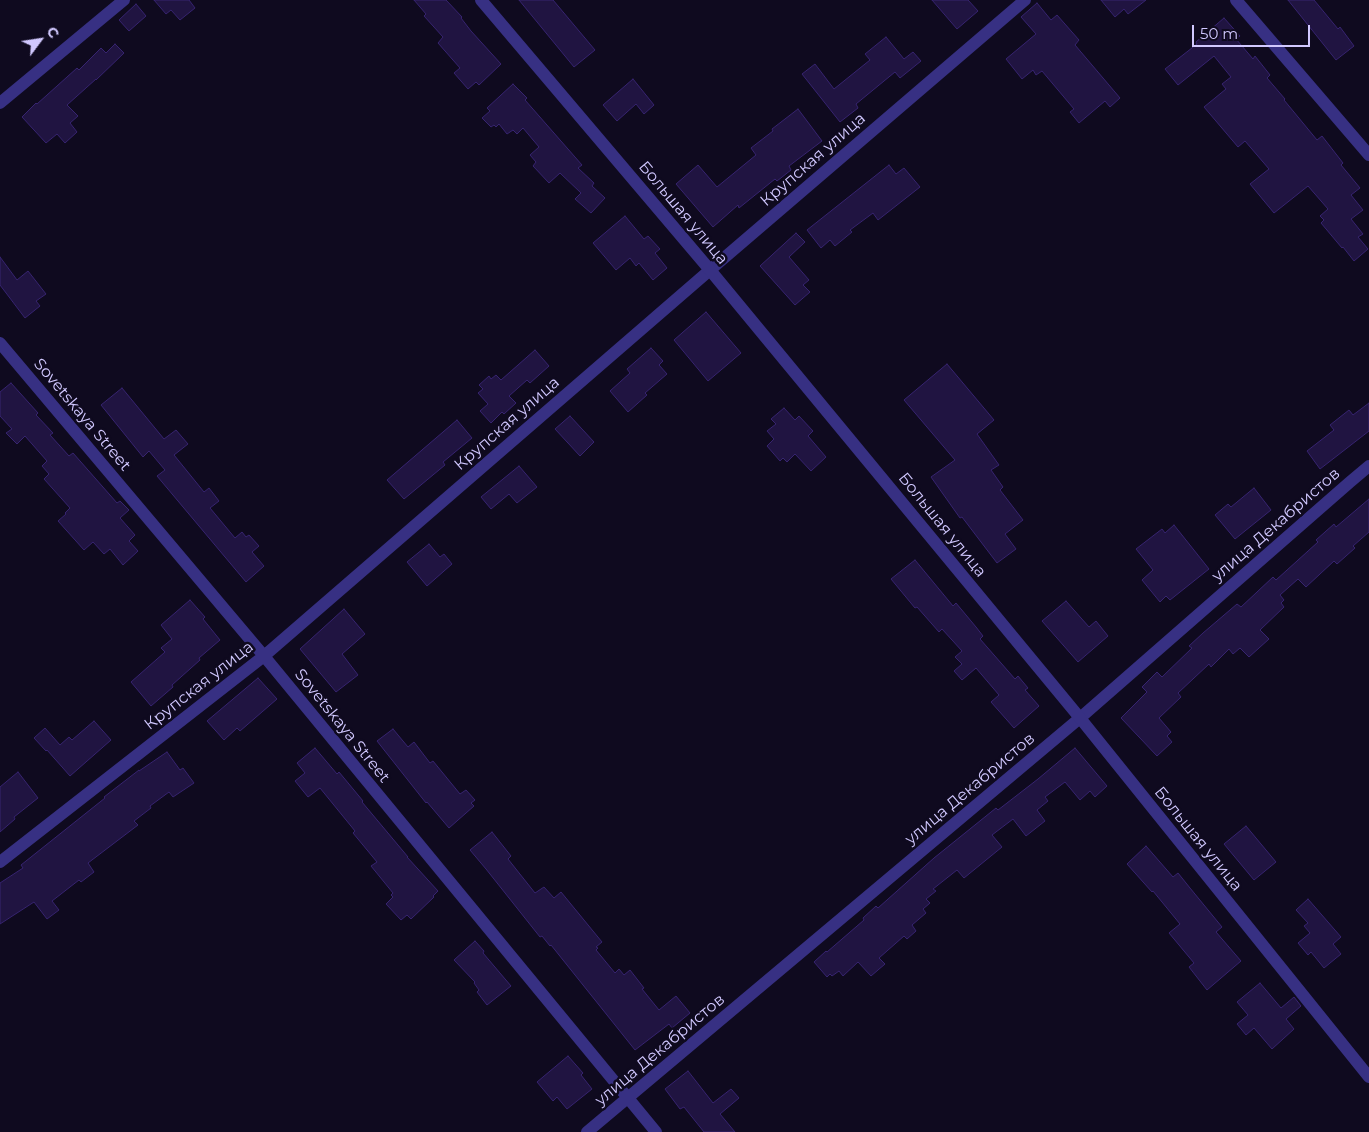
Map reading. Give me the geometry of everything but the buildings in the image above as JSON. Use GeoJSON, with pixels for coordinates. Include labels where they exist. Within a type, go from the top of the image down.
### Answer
{"type":"FeatureCollection","features":[{"type":"Feature","properties":{"kind":"street"},"geometry":{"type":"LineString","coordinates":[[0,103],[124,0]]}},
{"type":"Feature","properties":{"kind":"street","name":"Большая улица"},"geometry":{"type":"LineString","coordinates":[[481,0],[710,270],[1080,718],[1369,1078]]}},
{"type":"Feature","properties":{"kind":"street","name":"Крупская улица"},"geometry":{"type":"LineString","coordinates":[[0,862],[264,656],[1025,0]]}},
{"type":"Feature","properties":{"kind":"street"},"geometry":{"type":"LineString","coordinates":[[1236,0],[1369,155]]}},
{"type":"Feature","properties":{"kind":"street","name":"Sovetskaya Street"},"geometry":{"type":"LineString","coordinates":[[0,343],[264,656],[656,1132]]}},
{"type":"Feature","properties":{"kind":"street","name":"улица Декабристов"},"geometry":{"type":"LineString","coordinates":[[587,1132],[1080,718],[1369,466]]}}]}
